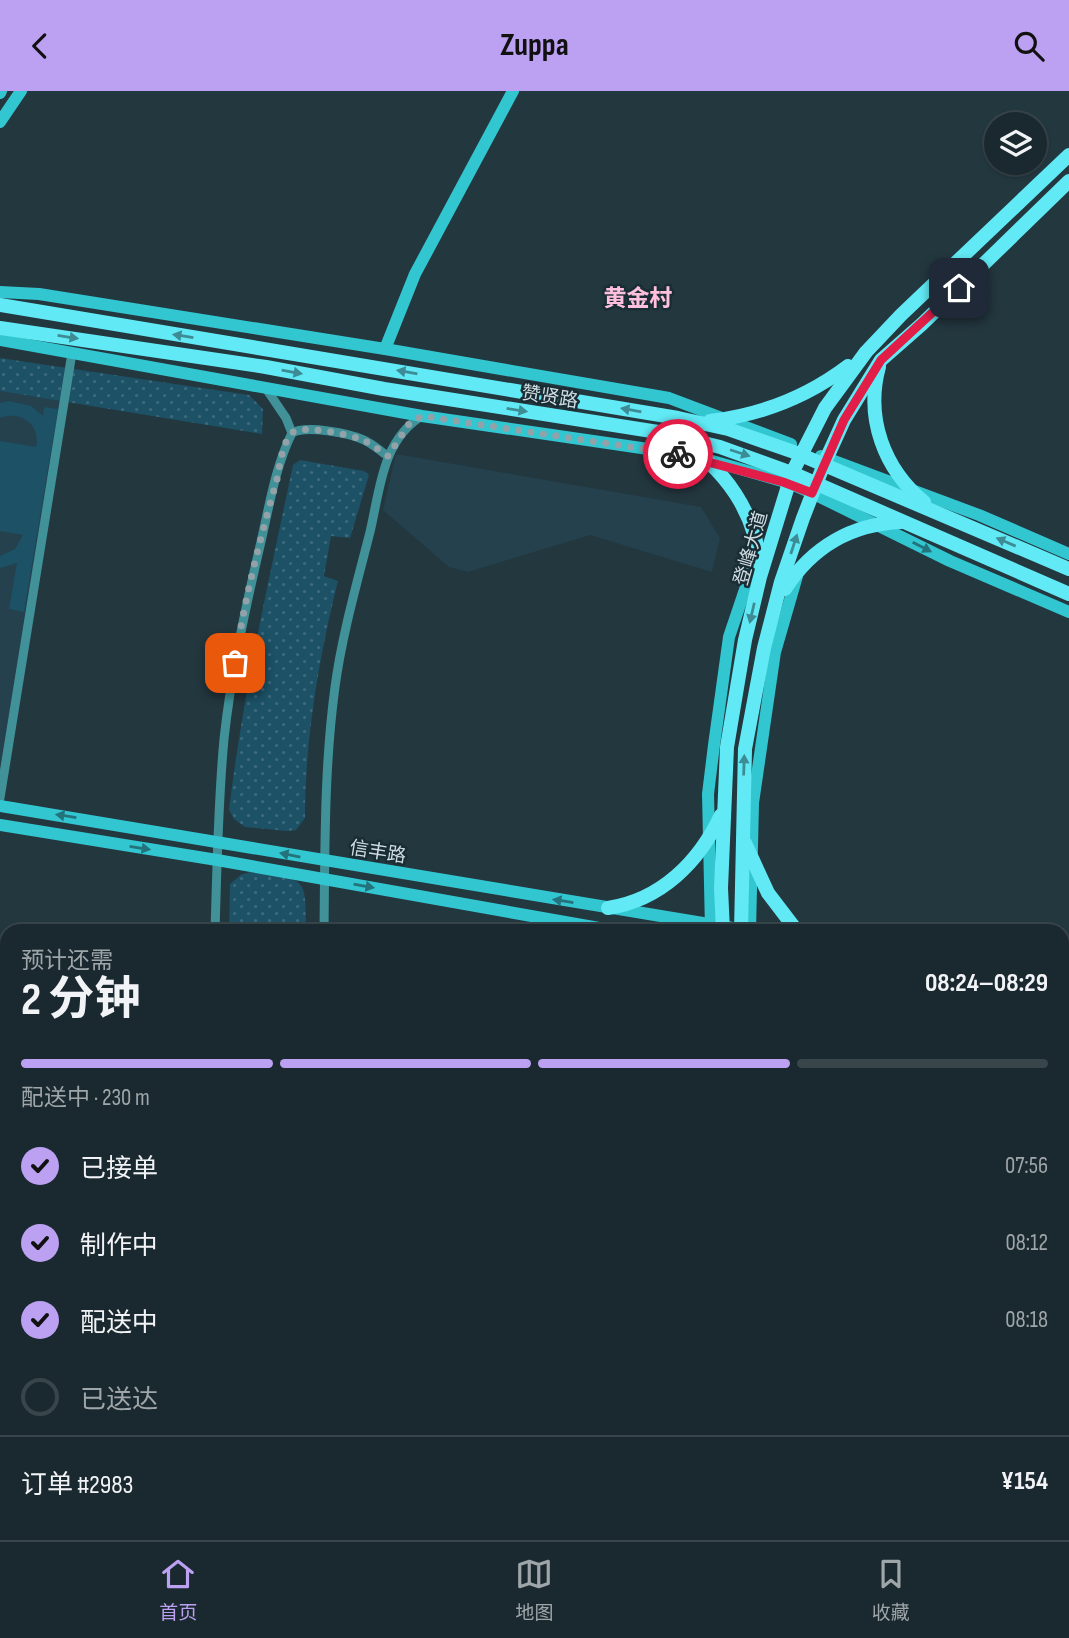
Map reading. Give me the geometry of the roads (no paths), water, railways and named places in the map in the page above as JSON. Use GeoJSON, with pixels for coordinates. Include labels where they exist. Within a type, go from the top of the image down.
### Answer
{"type":"FeatureCollection","features":[{"type":"Feature","properties":{"kind":"main road","name":"登峰大道"},"geometry":{"type":"LineString","coordinates":[[717,924],[727,747],[745,640],[760,577],[790,478],[825,408],[866,352],[901,315],[1069,155]]}},
{"type":"Feature","properties":{"kind":"main road","name":"登峰大道"},"geometry":{"type":"LineString","coordinates":[[746,924],[741,831],[745,749],[764,648],[774,612],[825,461],[844,420],[881,360],[922,324],[1069,181]]}},
{"type":"Feature","properties":{"kind":"main road"},"geometry":{"type":"LineString","coordinates":[[0,294],[16,306],[28,310]]}},
{"type":"Feature","properties":{"kind":"main road","name":"赞贤路"},"geometry":{"type":"LineString","coordinates":[[0,305],[678,418],[727,429],[825,461],[1069,569]]}},
{"type":"Feature","properties":{"kind":"main road","name":"赞贤路"},"geometry":{"type":"LineString","coordinates":[[0,328],[266,367],[384,389],[658,432],[720,447],[1069,594]]}},
{"type":"Feature","properties":{"kind":"main road"},"geometry":{"type":"LineString","coordinates":[[678,418],[702,421],[725,419],[765,410],[803,395],[866,352]]}},
{"type":"Feature","properties":{"kind":"main road"},"geometry":{"type":"LineString","coordinates":[[881,360],[874,401],[877,428],[893,467],[912,491],[946,516]]}},
{"type":"Feature","properties":{"kind":"main road"},"geometry":{"type":"LineString","coordinates":[[658,432],[684,444],[728,482],[743,507],[758,551],[760,577]]}},
{"type":"Feature","properties":{"kind":"main road"},"geometry":{"type":"LineString","coordinates":[[774,612],[785,588],[799,569],[833,541],[878,524],[902,522]]}},
{"type":"Feature","properties":{"kind":"main road"},"geometry":{"type":"LineString","coordinates":[[608,908],[638,901],[686,868],[709,838],[725,807]]}},
{"type":"Feature","properties":{"kind":"main road"},"geometry":{"type":"LineString","coordinates":[[741,831],[768,893],[792,924]]}},
{"type":"Feature","properties":{"kind":"street"},"geometry":{"type":"LineString","coordinates":[[0,122],[21,91]]}},
{"type":"Feature","properties":{"kind":"street"},"geometry":{"type":"LineString","coordinates":[[385,349],[415,274],[506,94]]}},
{"type":"Feature","properties":{"kind":"street"},"geometry":{"type":"LineString","coordinates":[[0,294],[39,294],[669,398],[802,452]]}},
{"type":"Feature","properties":{"kind":"street"},"geometry":{"type":"LineString","coordinates":[[0,340],[422,416],[617,444],[790,478]]}},
{"type":"Feature","properties":{"kind":"street"},"geometry":{"type":"LineString","coordinates":[[0,798],[72,353]]}},
{"type":"Feature","properties":{"kind":"street"},"geometry":{"type":"LineString","coordinates":[[264,386],[286,418],[292,433]]}},
{"type":"Feature","properties":{"kind":"street"},"geometry":{"type":"LineString","coordinates":[[324,924],[326,787],[335,687],[388,456],[409,424],[422,416]]}},
{"type":"Feature","properties":{"kind":"street"},"geometry":{"type":"LineString","coordinates":[[215,924],[217,841],[224,739],[239,638],[286,446],[292,433],[301,429],[353,436],[373,445],[388,456]]}},
{"type":"Feature","properties":{"kind":"street"},"geometry":{"type":"LineString","coordinates":[[825,461],[979,515],[1069,554]]}},
{"type":"Feature","properties":{"kind":"street"},"geometry":{"type":"LineString","coordinates":[[814,488],[950,561],[1069,612]]}},
{"type":"Feature","properties":{"kind":"street"},"geometry":{"type":"LineString","coordinates":[[717,924],[708,794],[729,637],[758,551]]}},
{"type":"Feature","properties":{"kind":"street"},"geometry":{"type":"LineString","coordinates":[[747,924],[752,861],[753,803],[775,652],[799,569]]}},
{"type":"Feature","properties":{"kind":"street","name":"信丰路"},"geometry":{"type":"LineString","coordinates":[[0,806],[695,924]]}},
{"type":"Feature","properties":{"kind":"street","name":"信丰路"},"geometry":{"type":"LineString","coordinates":[[0,825],[217,860],[577,924]]}},
{"type":"Feature","properties":{"kind":"district","name":"黄金村"},"geometry":{"type":"Point","coordinates":[638,298]}}]}
